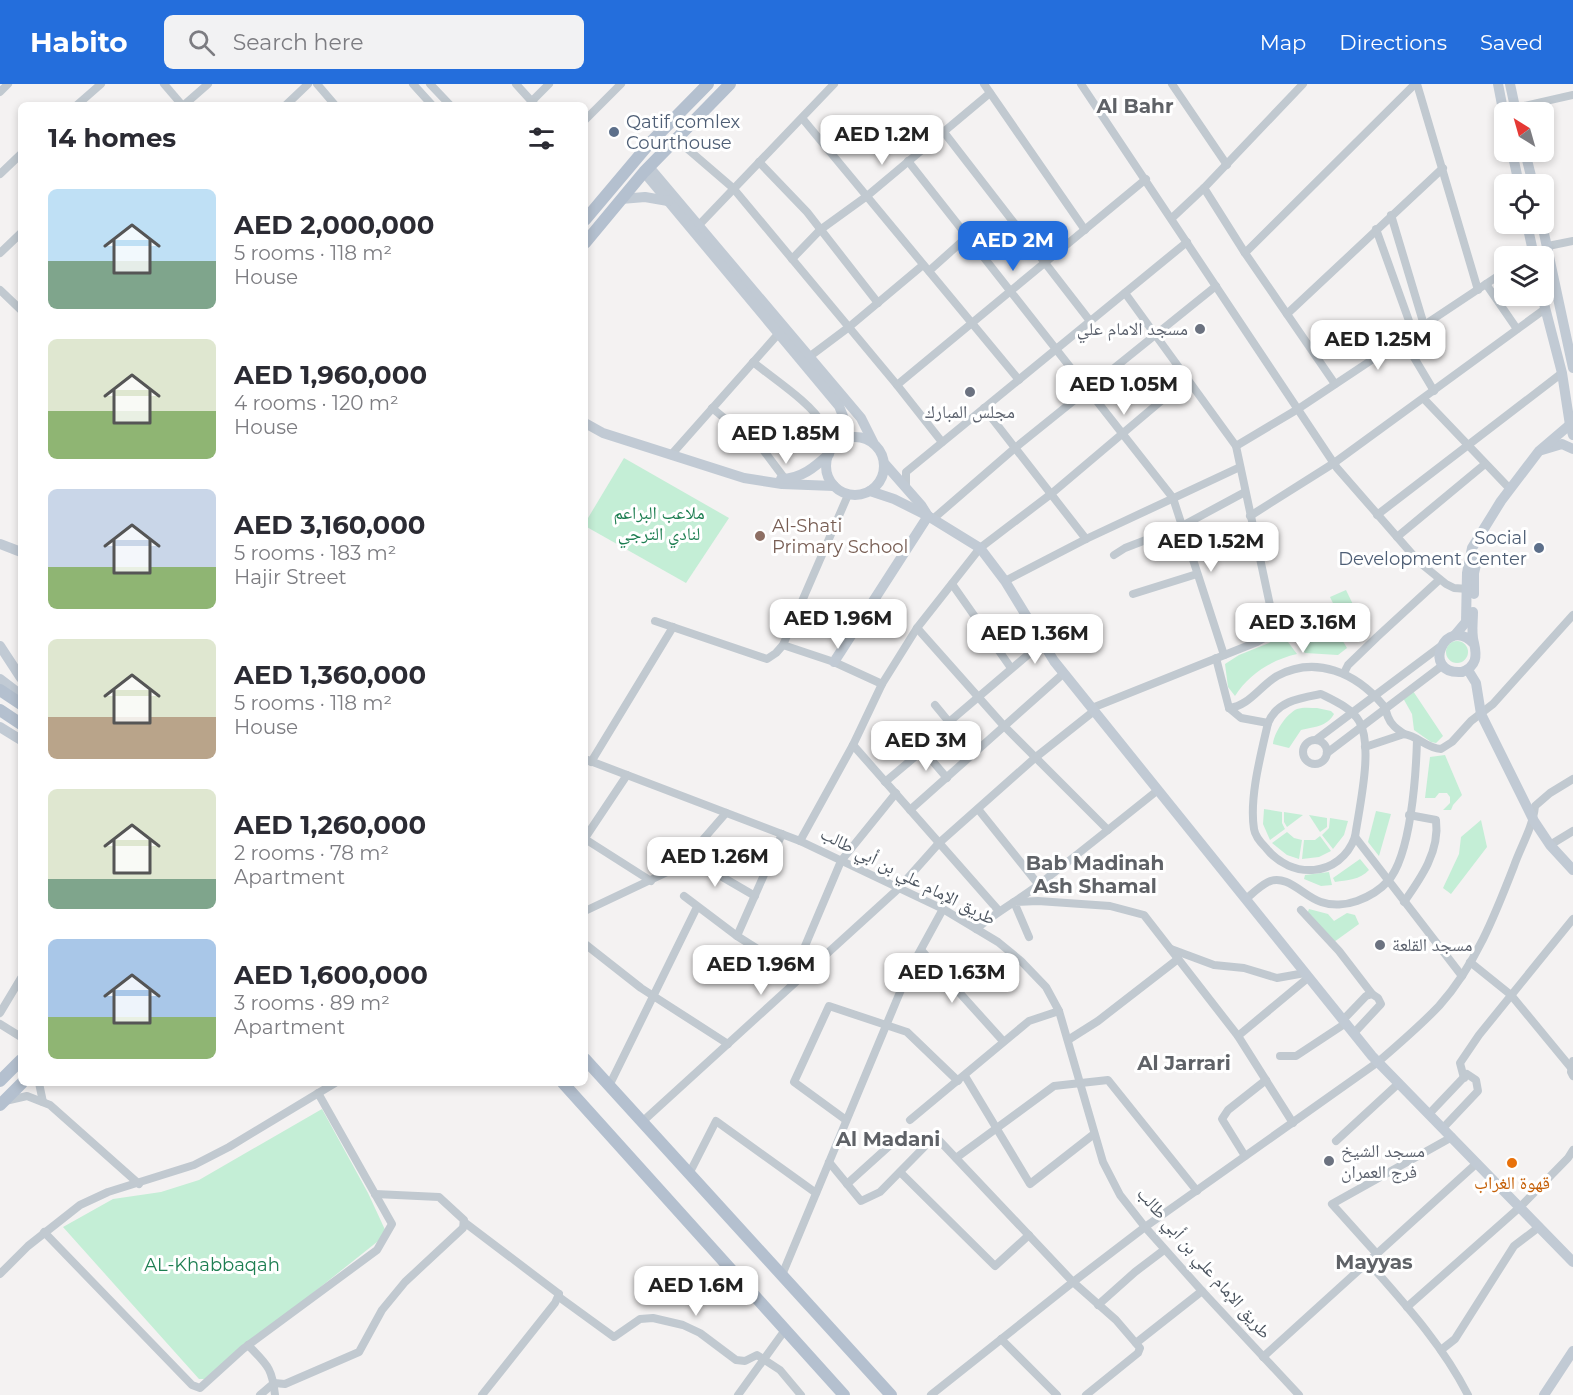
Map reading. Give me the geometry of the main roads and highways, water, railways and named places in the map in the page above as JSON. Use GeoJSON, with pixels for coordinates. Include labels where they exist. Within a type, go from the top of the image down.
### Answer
{"type":"FeatureCollection","features":[{"type":"Feature","properties":{"kind":"main road"},"geometry":{"type":"LineString","coordinates":[[588,216],[649,144],[708,84]]}},
{"type":"Feature","properties":{"kind":"main road"},"geometry":{"type":"LineString","coordinates":[[588,239],[647,169],[729,84]]}},
{"type":"Feature","properties":{"kind":"main road"},"geometry":{"type":"LineString","coordinates":[[0,690],[18,702]]}},
{"type":"Feature","properties":{"kind":"main road"},"geometry":{"type":"LineString","coordinates":[[0,710],[18,722]]}},
{"type":"Feature","properties":{"kind":"main road"},"geometry":{"type":"LineString","coordinates":[[588,1062],[891,1395]]}},
{"type":"Feature","properties":{"kind":"main road"},"geometry":{"type":"LineString","coordinates":[[0,1081],[18,1063]]}},
{"type":"Feature","properties":{"kind":"main road"},"geometry":{"type":"LineString","coordinates":[[2,1103],[19,1086]]}},
{"type":"Feature","properties":{"kind":"main road"},"geometry":{"type":"LineString","coordinates":[[566,1086],[844,1395]]}},
{"type":"Feature","properties":{"kind":"place","name":"Qatif comlex Courthouse"},"geometry":{"type":"Point","coordinates":[614,132]}},
{"type":"Feature","properties":{"kind":"place","name":"مسجد الامام علي"},"geometry":{"type":"Point","coordinates":[1200,329]}},
{"type":"Feature","properties":{"kind":"place","name":"مجلس المبارك"},"geometry":{"type":"Point","coordinates":[970,392]}},
{"type":"Feature","properties":{"kind":"place","name":"Al-Shati Primary School"},"geometry":{"type":"Point","coordinates":[760,536]}},
{"type":"Feature","properties":{"kind":"place","name":"Social Development Center"},"geometry":{"type":"Point","coordinates":[1539,548]}},
{"type":"Feature","properties":{"kind":"place","name":"مسجد القلعة"},"geometry":{"type":"Point","coordinates":[1380,945]}},
{"type":"Feature","properties":{"kind":"place","name":"مسجد الشيخ فرج العمران"},"geometry":{"type":"Point","coordinates":[1329,1161]}},
{"type":"Feature","properties":{"kind":"place","name":"قهوة الغراب"},"geometry":{"type":"Point","coordinates":[1512,1163]}},
{"type":"Feature","properties":{"kind":"district","name":"Al Bahr"},"geometry":{"type":"Point","coordinates":[1135,106]}},
{"type":"Feature","properties":{"kind":"district","name":"Bab Madinah Ash Shamal"},"geometry":{"type":"Point","coordinates":[1095,874]}},
{"type":"Feature","properties":{"kind":"district","name":"Al Jarrari"},"geometry":{"type":"Point","coordinates":[1184,1063]}},
{"type":"Feature","properties":{"kind":"district","name":"Al Madani"},"geometry":{"type":"Point","coordinates":[888,1139]}},
{"type":"Feature","properties":{"kind":"district","name":"Mayyas"},"geometry":{"type":"Point","coordinates":[1374,1262]}},
{"type":"Feature","properties":{"kind":"park label","name":"ملاعب البراعم لنادي الترجي"},"geometry":{"type":"Point","coordinates":[659,523]}},
{"type":"Feature","properties":{"kind":"park label","name":"AL-Khabbaqah"},"geometry":{"type":"Point","coordinates":[212,1265]}}]}
